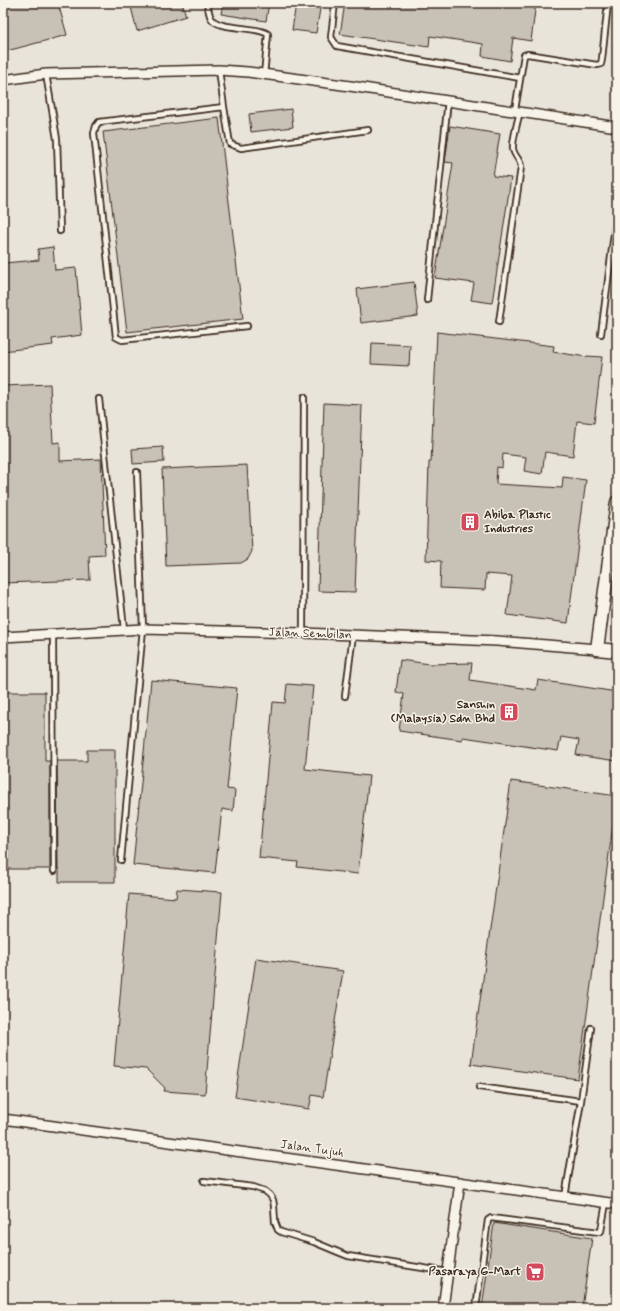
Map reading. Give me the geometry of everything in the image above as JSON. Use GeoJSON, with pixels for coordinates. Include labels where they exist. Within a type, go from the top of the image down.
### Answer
{"type":"FeatureCollection","features":[{"type":"Feature","properties":{"kind":"main road"},"geometry":{"type":"LineString","coordinates":[[597,649],[616,524],[617,502]]}},
{"type":"Feature","properties":{"kind":"main road","name":"Jalan Sembilan"},"geometry":{"type":"LineString","coordinates":[[597,649],[617,651]]}},
{"type":"Feature","properties":{"kind":"street"},"geometry":{"type":"LineString","coordinates":[[3,80],[46,74],[219,70],[264,74],[448,100],[617,127]]}},
{"type":"Feature","properties":{"kind":"street","name":"Jalan Sembilan"},"geometry":{"type":"LineString","coordinates":[[3,637],[143,629],[303,633],[497,641],[597,649]]}},
{"type":"Feature","properties":{"kind":"street","name":"Jalan Tujuh"},"geometry":{"type":"LineString","coordinates":[[3,1118],[617,1204]]}},
{"type":"Feature","properties":{"kind":"street"},"geometry":{"type":"LineString","coordinates":[[443,1308],[460,1182]]}},
{"type":"Feature","properties":{"kind":"lane"},"geometry":{"type":"LineString","coordinates":[[207,3],[211,19],[220,25],[254,29],[264,31],[268,34],[264,74]]}},
{"type":"Feature","properties":{"kind":"lane"},"geometry":{"type":"LineString","coordinates":[[335,3],[331,38],[337,46],[520,78]]}},
{"type":"Feature","properties":{"kind":"lane"},"geometry":{"type":"LineString","coordinates":[[499,322],[521,167],[521,162],[513,149],[520,78],[524,55],[528,54],[597,65],[601,64],[608,3]]}},
{"type":"Feature","properties":{"kind":"lane"},"geometry":{"type":"LineString","coordinates":[[219,70],[230,144],[241,148],[368,130]]}},
{"type":"Feature","properties":{"kind":"lane"},"geometry":{"type":"LineString","coordinates":[[46,74],[56,139],[60,231]]}},
{"type":"Feature","properties":{"kind":"lane"},"geometry":{"type":"LineString","coordinates":[[427,300],[448,100]]}},
{"type":"Feature","properties":{"kind":"lane"},"geometry":{"type":"LineString","coordinates":[[224,107],[99,122],[94,133],[116,337],[122,340],[247,326]]}},
{"type":"Feature","properties":{"kind":"lane"},"geometry":{"type":"LineString","coordinates":[[601,334],[616,232],[617,210]]}},
{"type":"Feature","properties":{"kind":"lane"},"geometry":{"type":"LineString","coordinates":[[303,633],[304,397]]}},
{"type":"Feature","properties":{"kind":"lane"},"geometry":{"type":"LineString","coordinates":[[99,399],[124,630]]}},
{"type":"Feature","properties":{"kind":"lane"},"geometry":{"type":"LineString","coordinates":[[121,860],[143,629],[137,472]]}},
{"type":"Feature","properties":{"kind":"lane"},"geometry":{"type":"LineString","coordinates":[[53,634],[54,871]]}},
{"type":"Feature","properties":{"kind":"lane"},"geometry":{"type":"LineString","coordinates":[[345,696],[353,635]]}},
{"type":"Feature","properties":{"kind":"lane"},"geometry":{"type":"LineString","coordinates":[[565,1197],[581,1101],[591,1028]]}},
{"type":"Feature","properties":{"kind":"lane"},"geometry":{"type":"LineString","coordinates":[[479,1087],[581,1101]]}},
{"type":"Feature","properties":{"kind":"lane"},"geometry":{"type":"LineString","coordinates":[[204,1181],[253,1187],[265,1191],[273,1200],[274,1222],[278,1230],[284,1234],[314,1242],[348,1256],[448,1272]]}},
{"type":"Feature","properties":{"kind":"lane"},"geometry":{"type":"LineString","coordinates":[[476,1308],[488,1220],[491,1218],[599,1232],[601,1231],[606,1203]]}},
{"type":"Feature","properties":{"kind":"shaded area"},"geometry":{"type":"Polygon","coordinates":[[[3,3],[617,3],[617,1308],[3,1308],[3,3]]]}},
{"type":"Feature","properties":{"kind":"building"},"geometry":{"type":"Polygon","coordinates":[[[3,3],[58,3],[67,35],[3,52],[3,3]]]}},
{"type":"Feature","properties":{"kind":"building"},"geometry":{"type":"Polygon","coordinates":[[[130,3],[182,3],[186,16],[137,31],[130,3]]]}},
{"type":"Feature","properties":{"kind":"building"},"geometry":{"type":"Polygon","coordinates":[[[223,3],[269,3],[266,21],[221,14],[223,3]]]}},
{"type":"Feature","properties":{"kind":"building"},"geometry":{"type":"Polygon","coordinates":[[[296,3],[321,3],[316,33],[292,30],[296,3]]]}},
{"type":"Feature","properties":{"kind":"building"},"geometry":{"type":"Polygon","coordinates":[[[345,3],[536,3],[531,41],[513,38],[510,61],[482,56],[483,44],[430,36],[429,47],[340,34],[345,3]]]}},
{"type":"Feature","properties":{"kind":"building"},"geometry":{"type":"Polygon","coordinates":[[[291,109],[293,127],[251,132],[249,114],[291,109]]]}},
{"type":"Feature","properties":{"kind":"building"},"geometry":{"type":"Polygon","coordinates":[[[219,118],[243,319],[127,332],[103,132],[219,118]]]}},
{"type":"Feature","properties":{"kind":"building"},"geometry":{"type":"Polygon","coordinates":[[[450,126],[500,134],[493,176],[511,178],[492,303],[471,300],[474,283],[435,278],[453,163],[445,162],[450,126]]]}},
{"type":"Feature","properties":{"kind":"building"},"geometry":{"type":"Polygon","coordinates":[[[53,247],[55,270],[76,268],[82,335],[52,339],[53,345],[3,351],[3,263],[39,260],[38,249],[53,247]]]}},
{"type":"Feature","properties":{"kind":"building"},"geometry":{"type":"Polygon","coordinates":[[[414,282],[418,316],[361,323],[357,289],[414,282]]]}},
{"type":"Feature","properties":{"kind":"building"},"geometry":{"type":"Polygon","coordinates":[[[437,332],[554,346],[553,352],[587,357],[602,357],[594,423],[577,421],[573,456],[545,452],[542,474],[524,471],[526,457],[503,454],[502,468],[497,467],[496,484],[562,488],[563,477],[586,480],[568,623],[507,615],[512,576],[486,574],[485,590],[440,588],[441,561],[426,560],[429,462],[431,462],[437,332]]]}},
{"type":"Feature","properties":{"kind":"building"},"geometry":{"type":"Polygon","coordinates":[[[372,343],[410,345],[409,366],[371,364],[372,343]]]}},
{"type":"Feature","properties":{"kind":"building"},"geometry":{"type":"Polygon","coordinates":[[[50,384],[53,443],[60,442],[60,461],[101,459],[105,555],[89,556],[90,580],[3,583],[3,386],[50,384]]]}},
{"type":"Feature","properties":{"kind":"building"},"geometry":{"type":"Polygon","coordinates":[[[324,403],[362,405],[355,592],[318,591],[324,403]]]}},
{"type":"Feature","properties":{"kind":"building"},"geometry":{"type":"Polygon","coordinates":[[[163,447],[164,462],[133,464],[132,449],[163,447]]]}},
{"type":"Feature","properties":{"kind":"building"},"geometry":{"type":"Polygon","coordinates":[[[247,465],[252,551],[248,559],[241,563],[166,566],[162,469],[247,465]]]}},
{"type":"Feature","properties":{"kind":"building","name":"Sanshin (Malaysia) Sdn Bhd"},"geometry":{"type":"Polygon","coordinates":[[[400,660],[430,664],[472,663],[470,680],[536,690],[538,680],[617,692],[617,761],[576,755],[579,740],[561,737],[558,751],[463,737],[462,740],[399,731],[404,694],[396,692],[400,660]]]}},
{"type":"Feature","properties":{"kind":"building"},"geometry":{"type":"Polygon","coordinates":[[[151,680],[237,688],[227,789],[235,790],[233,811],[222,809],[215,873],[133,865],[151,680]]]}},
{"type":"Feature","properties":{"kind":"building"},"geometry":{"type":"Polygon","coordinates":[[[287,684],[313,686],[305,769],[369,776],[358,874],[297,867],[298,862],[259,858],[273,702],[285,703],[287,684]]]}},
{"type":"Feature","properties":{"kind":"building"},"geometry":{"type":"Polygon","coordinates":[[[3,692],[45,692],[45,761],[50,761],[50,869],[3,869],[3,692]]]}},
{"type":"Feature","properties":{"kind":"building"},"geometry":{"type":"Polygon","coordinates":[[[87,750],[115,750],[115,882],[59,882],[57,761],[87,761],[87,750]]]}},
{"type":"Feature","properties":{"kind":"building"},"geometry":{"type":"Polygon","coordinates":[[[511,781],[617,796],[578,1079],[471,1064],[511,781]]]}},
{"type":"Feature","properties":{"kind":"building"},"geometry":{"type":"Polygon","coordinates":[[[177,889],[222,892],[205,1094],[164,1091],[165,1088],[146,1069],[114,1066],[129,894],[176,898],[177,889]]]}},
{"type":"Feature","properties":{"kind":"building"},"geometry":{"type":"Polygon","coordinates":[[[256,958],[343,971],[323,1097],[312,1095],[309,1109],[235,1097],[256,958]]]}},
{"type":"Feature","properties":{"kind":"building"},"geometry":{"type":"Polygon","coordinates":[[[494,1223],[592,1238],[582,1308],[482,1308],[494,1223]]]}},
{"type":"Feature","properties":{"kind":"place","name":"Abiba Plastic Industries"},"geometry":{"type":"Point","coordinates":[470,522]}},
{"type":"Feature","properties":{"kind":"place","name":"Sanshin (Malaysia) Sdn Bhd"},"geometry":{"type":"Point","coordinates":[509,712]}},
{"type":"Feature","properties":{"kind":"place","name":"Pasaraya G-Mart"},"geometry":{"type":"Point","coordinates":[535,1272]}}]}
